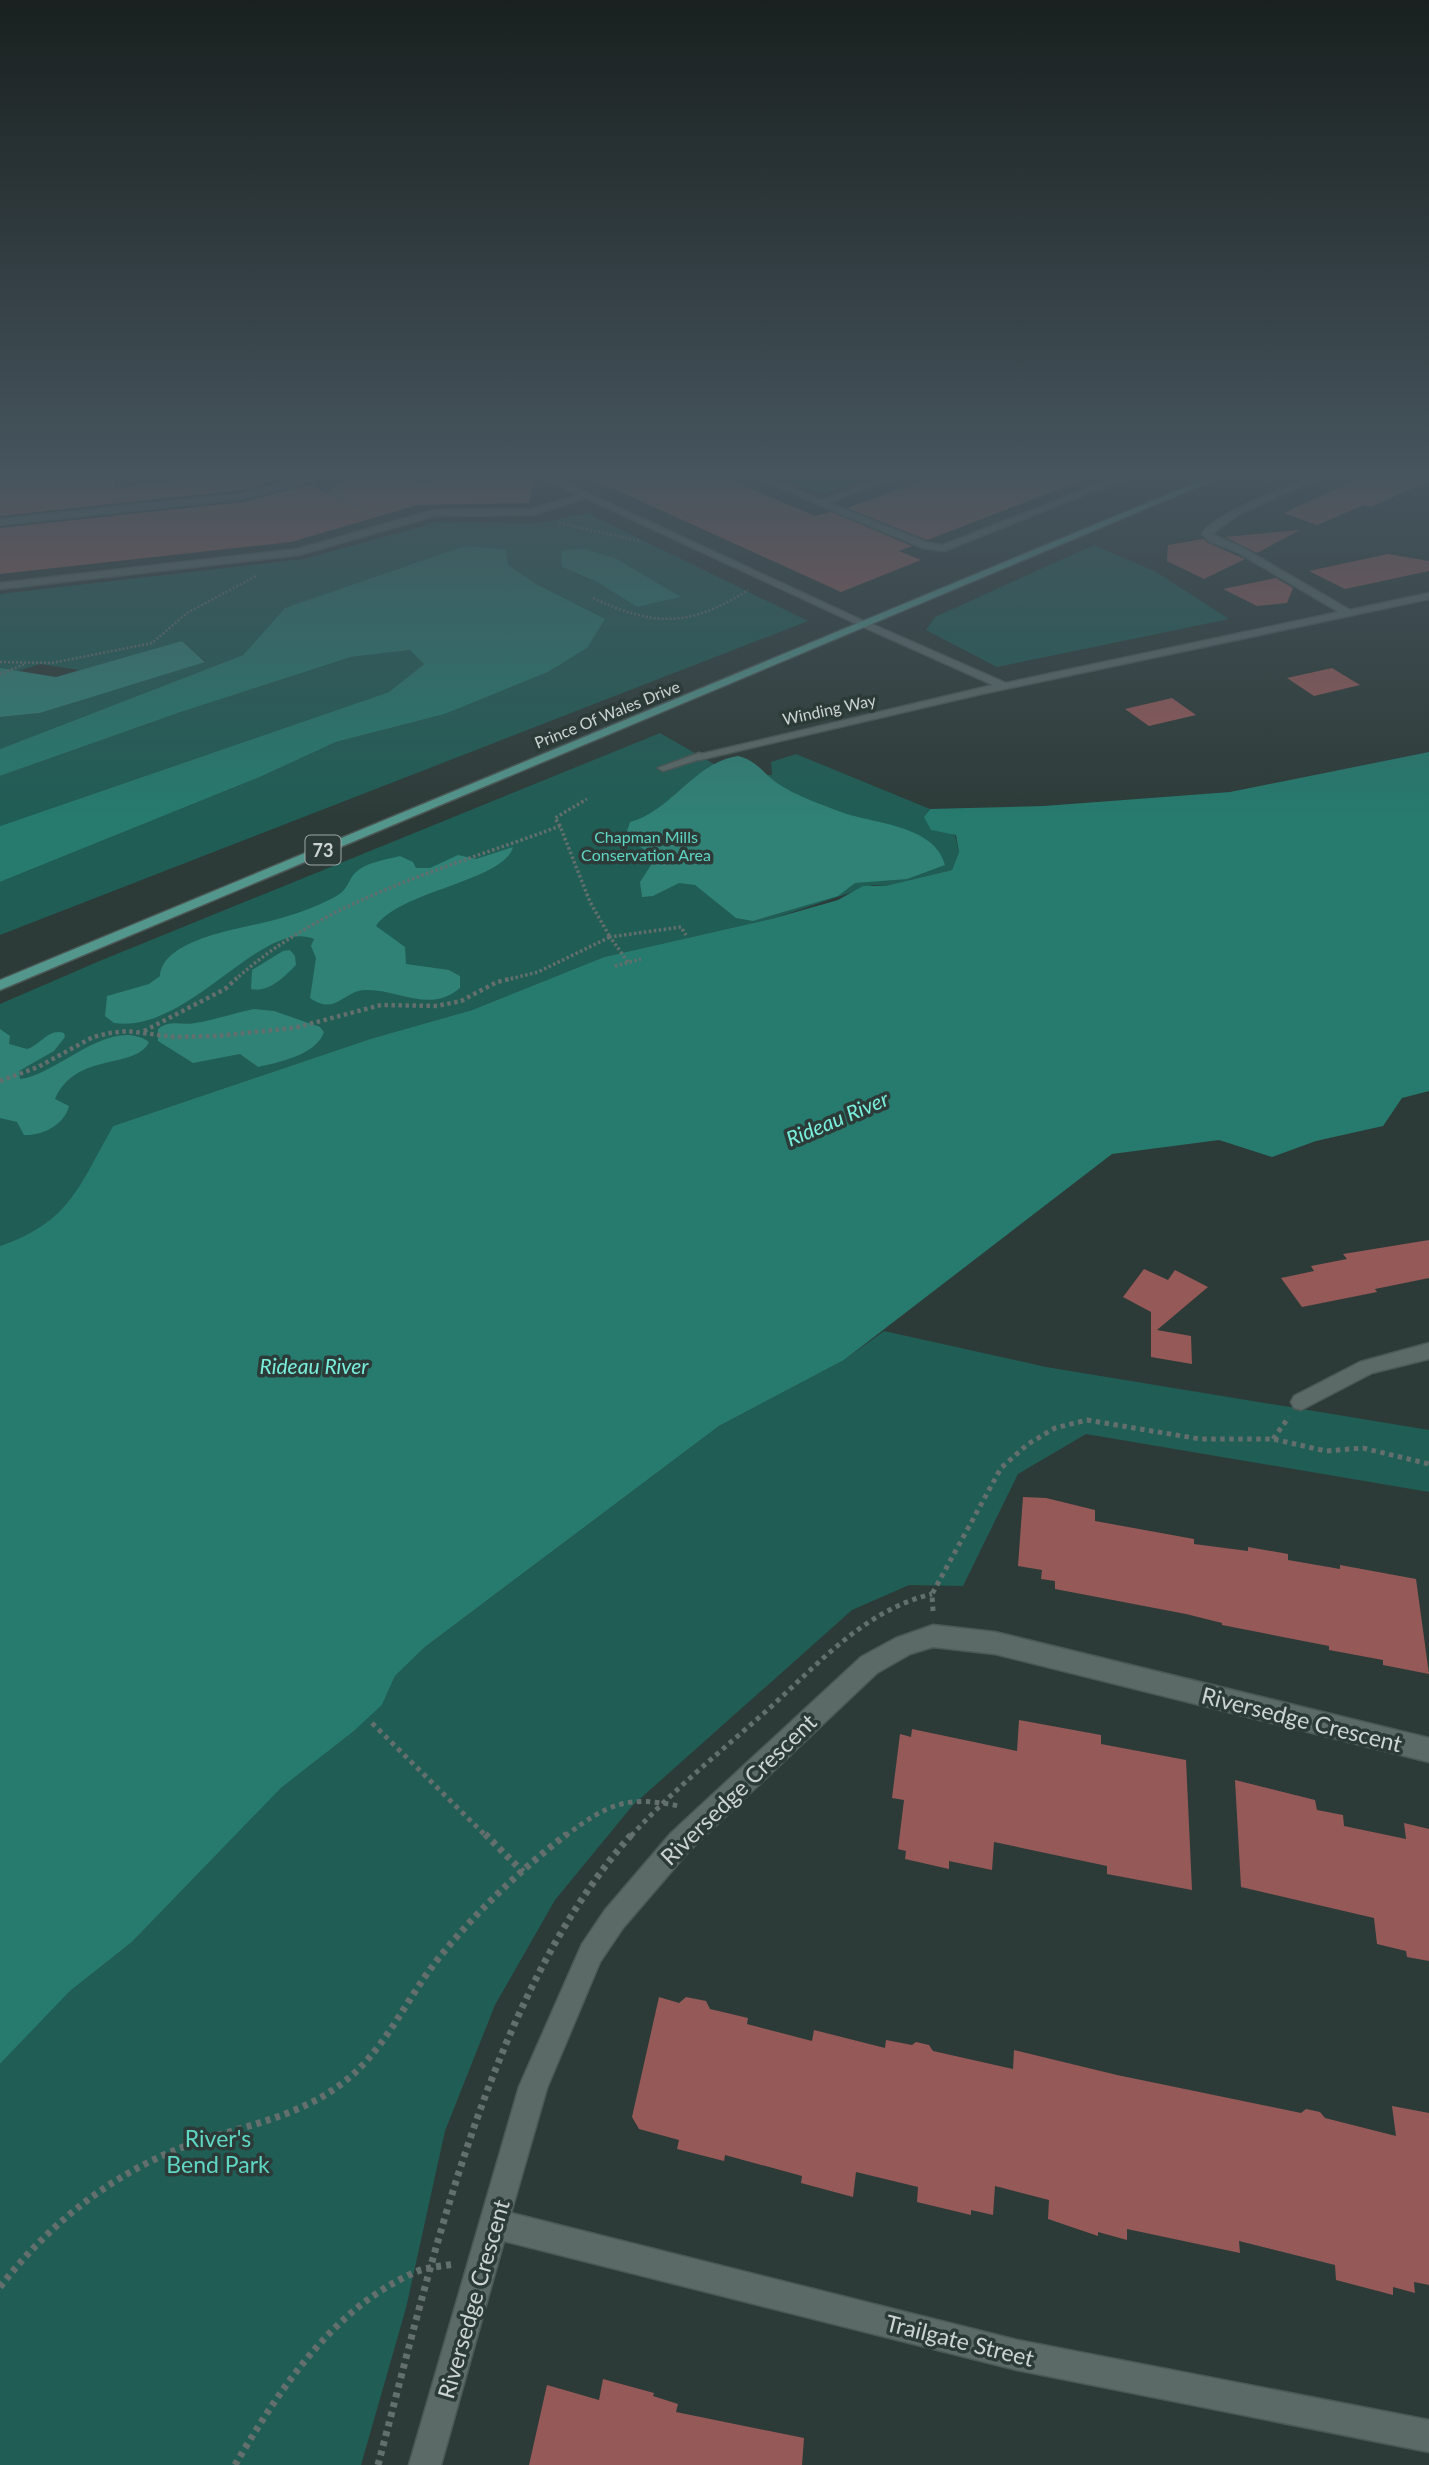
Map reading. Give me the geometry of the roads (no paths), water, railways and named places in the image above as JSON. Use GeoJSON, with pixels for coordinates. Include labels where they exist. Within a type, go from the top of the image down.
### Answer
{"type":"FeatureCollection","features":[{"type":"Feature","properties":{"kind":"main road","name":"Prince Of Wales Drive"},"geometry":{"type":"LineString","coordinates":[[0,985],[951,588]]}},
{"type":"Feature","properties":{"kind":"street"},"geometry":{"type":"LineString","coordinates":[[786,588],[1004,686]]}},
{"type":"Feature","properties":{"kind":"street"},"geometry":{"type":"LineString","coordinates":[[1305,588],[1350,614]]}},
{"type":"Feature","properties":{"kind":"street","name":"Winding Way"},"geometry":{"type":"LineString","coordinates":[[699,756],[1004,686],[1429,596]]}},
{"type":"Feature","properties":{"kind":"street"},"geometry":{"type":"LineString","coordinates":[[1301,1402],[1367,1367],[1429,1351]]}},
{"type":"Feature","properties":{"kind":"street","name":"Riversedge Crescent"},"geometry":{"type":"LineString","coordinates":[[425,2465],[533,2087],[591,1953],[638,1889],[680,1842],[869,1665],[904,1645],[933,1636],[995,1643],[1429,1750]]}},
{"type":"Feature","properties":{"kind":"street","name":"Trailgate Street"},"geometry":{"type":"LineString","coordinates":[[496,2224],[1017,2356],[1429,2436]]}},
{"type":"Feature","properties":{"kind":"lane","name":"Winding Way"},"geometry":{"type":"LineString","coordinates":[[663,768],[699,756]]}},
{"type":"Feature","properties":{"kind":"water"},"geometry":{"type":"Polygon","coordinates":[[[343,588],[544,588],[605,619],[587,648],[548,672],[445,714],[336,742],[260,777],[0,882],[0,826],[389,692],[424,664],[410,650],[351,657],[178,713],[0,776],[0,749],[243,655],[285,608],[343,588]]]}},
{"type":"Feature","properties":{"kind":"water"},"geometry":{"type":"Polygon","coordinates":[[[607,588],[666,588],[681,597],[637,607],[607,588]]]}},
{"type":"Feature","properties":{"kind":"water","name":"Rideau River"},"geometry":{"type":"Polygon","coordinates":[[[1429,752],[1429,1091],[1402,1098],[1383,1126],[1316,1141],[1272,1157],[1219,1140],[1112,1154],[844,1360],[719,1426],[425,1647],[395,1676],[382,1705],[354,1731],[281,1788],[132,1942],[70,1991],[0,2064],[0,1246],[24,1236],[58,1213],[81,1184],[113,1126],[370,1039],[472,1010],[604,957],[775,918],[838,900],[863,886],[885,886],[952,870],[959,852],[956,835],[931,830],[924,817],[930,809],[1044,806],[1230,792],[1429,752]]]}},
{"type":"Feature","properties":{"kind":"park label","name":"Chapman Mills Conservation Area"},"geometry":{"type":"Point","coordinates":[646,845]}},
{"type":"Feature","properties":{"kind":"park label","name":"River's Bend Park"},"geometry":{"type":"Point","coordinates":[218,2151]}}]}
